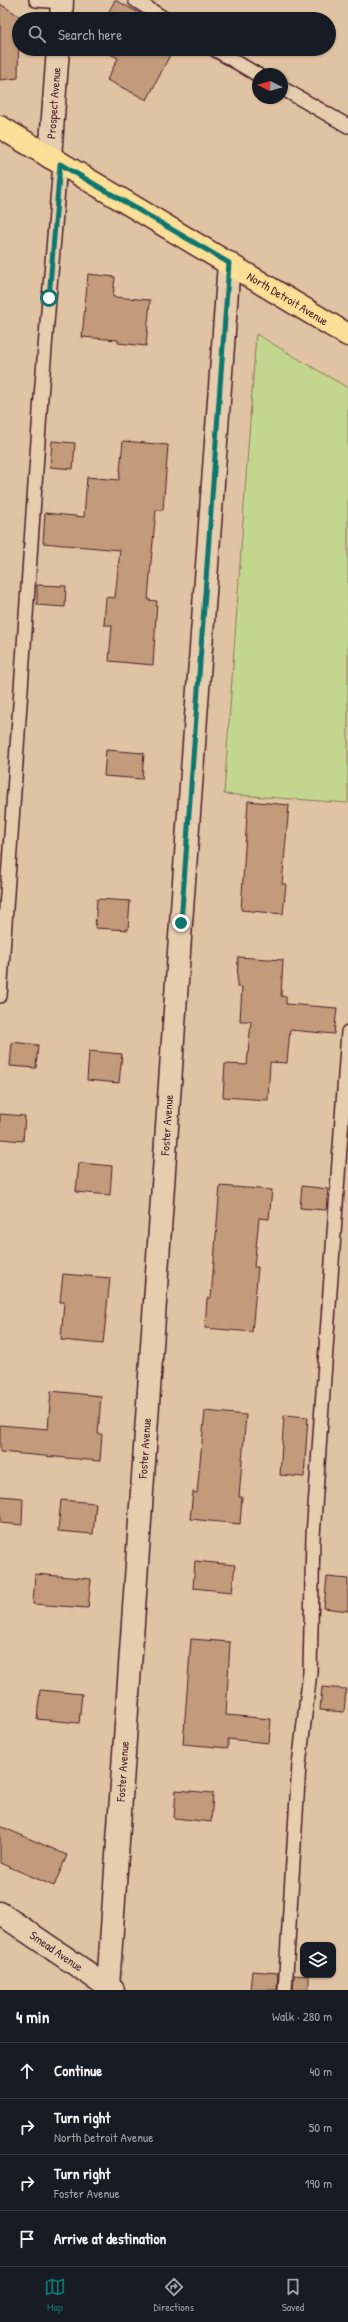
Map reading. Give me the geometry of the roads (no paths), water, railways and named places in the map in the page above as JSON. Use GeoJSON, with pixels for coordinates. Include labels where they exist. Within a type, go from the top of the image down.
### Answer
{"type":"FeatureCollection","features":[{"type":"Feature","properties":{"kind":"main road","name":"North Detroit Avenue"},"geometry":{"type":"LineString","coordinates":[[0,128],[348,334]]}},
{"type":"Feature","properties":{"kind":"street","name":"Prospect Avenue"},"geometry":{"type":"LineString","coordinates":[[55,161],[58,56]]}},
{"type":"Feature","properties":{"kind":"street","name":"Foster Avenue"},"geometry":{"type":"LineString","coordinates":[[110,1988],[182,907],[229,263]]}},
{"type":"Feature","properties":{"kind":"street","name":"Smead Avenue"},"geometry":{"type":"LineString","coordinates":[[0,1913],[110,1988]]}},
{"type":"Feature","properties":{"kind":"lane"},"geometry":{"type":"LineString","coordinates":[[36,0],[62,7]]}},
{"type":"Feature","properties":{"kind":"lane"},"geometry":{"type":"LineString","coordinates":[[135,0],[155,12]]}},
{"type":"Feature","properties":{"kind":"lane"},"geometry":{"type":"LineString","coordinates":[[226,56],[252,71]]}},
{"type":"Feature","properties":{"kind":"lane"},"geometry":{"type":"LineString","coordinates":[[288,91],[348,126]]}},
{"type":"Feature","properties":{"kind":"lane"},"geometry":{"type":"LineString","coordinates":[[0,996],[55,161]]}},
{"type":"Feature","properties":{"kind":"lane"},"geometry":{"type":"LineString","coordinates":[[285,1990],[299,1765],[310,1672],[314,1536],[348,1032]]}}]}
